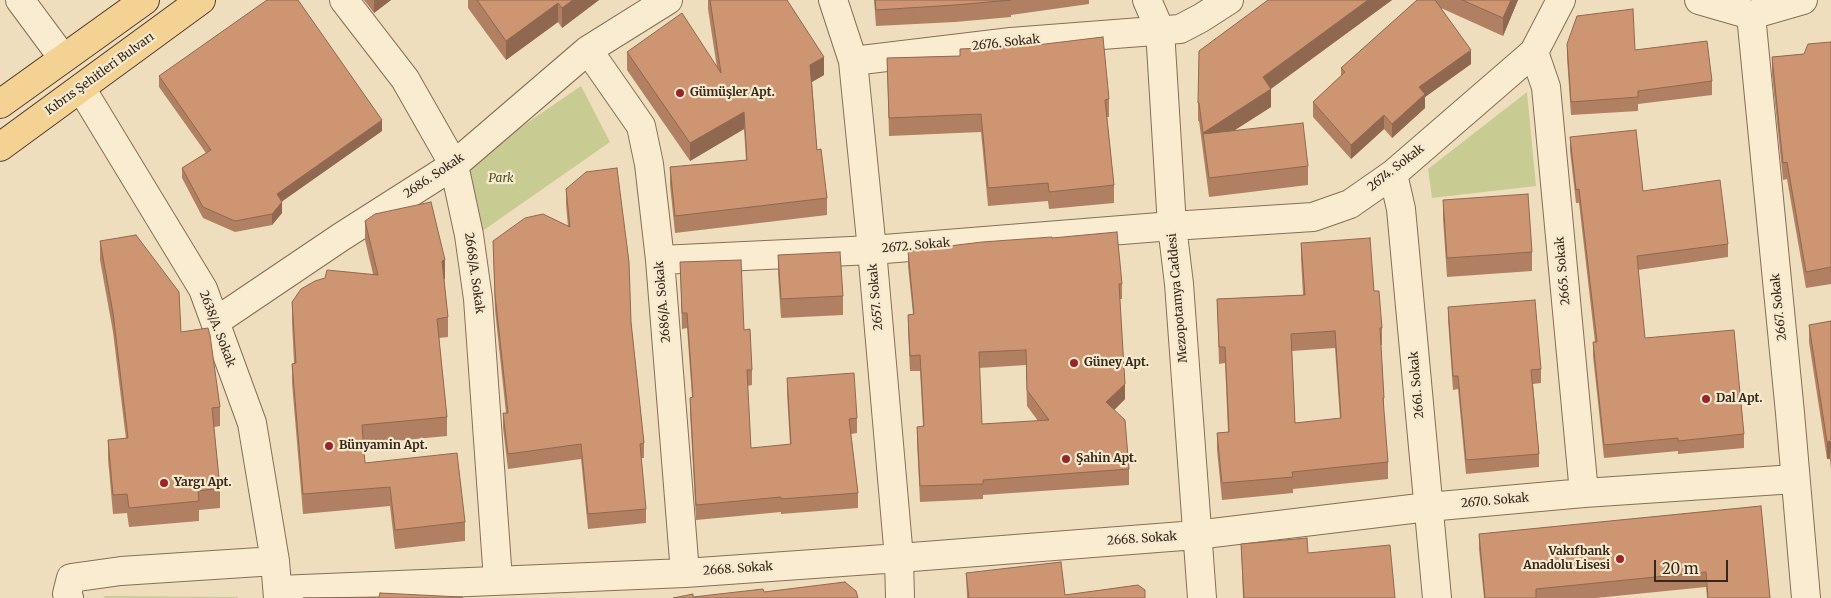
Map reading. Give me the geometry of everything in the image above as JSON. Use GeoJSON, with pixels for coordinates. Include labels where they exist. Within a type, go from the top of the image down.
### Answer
{"type":"FeatureCollection","features":[{"type":"Feature","properties":{"kind":"main road"},"geometry":{"type":"LineString","coordinates":[[0,104],[145,0]]}},
{"type":"Feature","properties":{"kind":"main road","name":"Kıbrıs Şehitleri Bulvarı"},"geometry":{"type":"LineString","coordinates":[[0,147],[200,0]]}},
{"type":"Feature","properties":{"kind":"street"},"geometry":{"type":"LineString","coordinates":[[20,0],[63,58]]}},
{"type":"Feature","properties":{"kind":"street","name":"2668/A. Sokak"},"geometry":{"type":"LineString","coordinates":[[344,0],[405,78],[454,165],[469,234],[478,299],[498,580]]}},
{"type":"Feature","properties":{"kind":"street","name":"2686. Sokak"},"geometry":{"type":"LineString","coordinates":[[215,322],[341,237],[454,165],[588,50],[668,0]]}},
{"type":"Feature","properties":{"kind":"street","name":"2657. Sokak"},"geometry":{"type":"LineString","coordinates":[[833,0],[853,61],[872,250],[899,558],[900,598]]}},
{"type":"Feature","properties":{"kind":"street","name":"Mezopotamya Caddesi"},"geometry":{"type":"LineString","coordinates":[[1147,0],[1160,30],[1172,226],[1179,284],[1202,598]]}},
{"type":"Feature","properties":{"kind":"street","name":"2676. Sokak"},"geometry":{"type":"LineString","coordinates":[[853,61],[1011,42],[1180,28],[1201,18],[1229,0]]}},
{"type":"Feature","properties":{"kind":"street","name":"2674. Sokak"},"geometry":{"type":"LineString","coordinates":[[1172,226],[1314,217],[1350,204],[1393,174],[1534,52],[1561,0]]}},
{"type":"Feature","properties":{"kind":"street"},"geometry":{"type":"LineString","coordinates":[[1699,0],[1751,15],[1804,0]]}},
{"type":"Feature","properties":{"kind":"street","name":"2667. Sokak"},"geometry":{"type":"LineString","coordinates":[[1751,15],[1806,598]]}},
{"type":"Feature","properties":{"kind":"street","name":"2686/A. Sokak"},"geometry":{"type":"LineString","coordinates":[[588,50],[641,126],[649,164],[660,260],[685,573]]}},
{"type":"Feature","properties":{"kind":"street","name":"2665. Sokak"},"geometry":{"type":"LineString","coordinates":[[1534,52],[1546,87],[1584,493]]}},
{"type":"Feature","properties":{"kind":"street","name":"2638/A. Sokak"},"geometry":{"type":"LineString","coordinates":[[81,88],[203,289],[252,423],[276,561],[279,594]]}},
{"type":"Feature","properties":{"kind":"street","name":"2661. Sokak"},"geometry":{"type":"LineString","coordinates":[[1393,174],[1401,209],[1437,598]]}},
{"type":"Feature","properties":{"kind":"street","name":"2672. Sokak"},"geometry":{"type":"LineString","coordinates":[[660,260],[872,250],[1172,226]]}},
{"type":"Feature","properties":{"kind":"street","name":"2670. Sokak"},"geometry":{"type":"LineString","coordinates":[[1196,535],[1428,507],[1584,493],[1795,479]]}},
{"type":"Feature","properties":{"kind":"street","name":"2668. Sokak"},"geometry":{"type":"LineString","coordinates":[[279,594],[498,580],[562,588],[685,573],[1196,535]]}},
{"type":"Feature","properties":{"kind":"street"},"geometry":{"type":"LineString","coordinates":[[69,598],[67,594],[71,578],[121,571],[276,561]]}},
{"type":"Feature","properties":{"kind":"green space","name":"Park"},"geometry":{"type":"Polygon","coordinates":[[[581,86],[610,142],[481,232],[464,166],[581,86]]]}},
{"type":"Feature","properties":{"kind":"green space"},"geometry":{"type":"Polygon","coordinates":[[[1527,92],[1536,186],[1432,198],[1428,169],[1527,92]]]}},
{"type":"Feature","properties":{"kind":"green space"},"geometry":{"type":"Polygon","coordinates":[[[103,596],[238,597],[238,598],[105,598],[103,596]]]}},
{"type":"Feature","properties":{"kind":"building"},"geometry":{"type":"Polygon","coordinates":[[[267,0],[298,0],[382,120],[277,194],[282,202],[272,214],[235,221],[203,207],[182,168],[211,150],[159,76],[267,0]]]}},
{"type":"Feature","properties":{"kind":"building"},"geometry":{"type":"Polygon","coordinates":[[[477,0],[573,0],[562,8],[558,3],[506,41],[477,0]]]}},
{"type":"Feature","properties":{"kind":"building"},"geometry":{"type":"Polygon","coordinates":[[[710,0],[787,0],[824,57],[810,65],[817,150],[821,149],[827,198],[675,216],[670,167],[747,160],[744,112],[690,143],[627,52],[682,13],[721,73],[710,0]]]}},
{"type":"Feature","properties":{"kind":"building"},"geometry":{"type":"Polygon","coordinates":[[[875,0],[1011,0],[876,10],[875,0]]]}},
{"type":"Feature","properties":{"kind":"building"},"geometry":{"type":"Polygon","coordinates":[[[1268,0],[1368,0],[1263,77],[1271,89],[1203,133],[1198,103],[1199,51],[1268,0]]]}},
{"type":"Feature","properties":{"kind":"building"},"geometry":{"type":"Polygon","coordinates":[[[1417,0],[1435,0],[1471,50],[1419,87],[1425,94],[1392,124],[1384,115],[1351,145],[1313,102],[1345,72],[1341,68],[1417,0]]]}},
{"type":"Feature","properties":{"kind":"building"},"geometry":{"type":"Polygon","coordinates":[[[1462,0],[1511,0],[1503,18],[1462,0]]]}},
{"type":"Feature","properties":{"kind":"building"},"geometry":{"type":"Polygon","coordinates":[[[1633,9],[1635,50],[1707,41],[1712,81],[1638,91],[1638,97],[1571,102],[1567,44],[1577,16],[1633,9]]]}},
{"type":"Feature","properties":{"kind":"building"},"geometry":{"type":"Polygon","coordinates":[[[1103,37],[1109,99],[1105,100],[1114,185],[1049,192],[1048,183],[988,188],[981,114],[889,118],[887,58],[960,56],[960,49],[1037,45],[1103,37]]]}},
{"type":"Feature","properties":{"kind":"building"},"geometry":{"type":"Polygon","coordinates":[[[1831,42],[1831,267],[1806,272],[1787,162],[1783,163],[1772,57],[1804,54],[1808,44],[1831,42]]]}},
{"type":"Feature","properties":{"kind":"building"},"geometry":{"type":"Polygon","coordinates":[[[1303,123],[1308,166],[1209,178],[1203,134],[1303,123]]]}},
{"type":"Feature","properties":{"kind":"building"},"geometry":{"type":"Polygon","coordinates":[[[1636,130],[1643,191],[1720,180],[1728,244],[1637,256],[1645,338],[1734,330],[1744,434],[1678,441],[1678,438],[1604,445],[1593,342],[1597,342],[1579,189],[1576,190],[1570,137],[1636,130]]]}},
{"type":"Feature","properties":{"kind":"building"},"geometry":{"type":"Polygon","coordinates":[[[617,168],[629,262],[631,322],[644,443],[640,444],[646,509],[588,514],[581,444],[508,454],[503,413],[508,413],[495,295],[493,241],[525,218],[543,214],[570,227],[566,189],[586,172],[617,168]]]}},
{"type":"Feature","properties":{"kind":"building"},"geometry":{"type":"Polygon","coordinates":[[[1528,194],[1532,252],[1447,258],[1443,200],[1528,194]]]}},
{"type":"Feature","properties":{"kind":"building"},"geometry":{"type":"Polygon","coordinates":[[[431,202],[445,260],[442,261],[448,317],[437,319],[447,417],[362,425],[365,463],[457,453],[465,522],[395,530],[390,487],[303,494],[292,364],[296,363],[292,302],[301,289],[325,278],[327,270],[378,275],[365,221],[375,214],[431,202]]]}},
{"type":"Feature","properties":{"kind":"building"},"geometry":{"type":"Polygon","coordinates":[[[1117,232],[1122,284],[1119,284],[1125,384],[1106,402],[1125,420],[1129,469],[983,480],[983,484],[920,486],[917,427],[924,426],[920,355],[910,356],[908,315],[914,314],[908,251],[982,242],[1117,232]],[[1026,350],[979,352],[982,424],[1049,420],[1027,390],[1026,350]]]}},
{"type":"Feature","properties":{"kind":"building"},"geometry":{"type":"Polygon","coordinates":[[[136,235],[179,292],[181,332],[208,328],[210,335],[220,407],[212,408],[220,488],[198,491],[199,501],[129,508],[127,494],[113,495],[108,440],[128,438],[113,313],[100,241],[136,235]]]}},
{"type":"Feature","properties":{"kind":"building"},"geometry":{"type":"Polygon","coordinates":[[[1370,238],[1374,291],[1379,291],[1382,328],[1380,328],[1383,398],[1388,462],[1292,472],[1293,477],[1222,483],[1217,433],[1229,432],[1225,347],[1219,347],[1217,299],[1305,295],[1301,243],[1370,238]],[[1335,331],[1291,334],[1295,423],[1341,418],[1335,331]]]}},
{"type":"Feature","properties":{"kind":"building"},"geometry":{"type":"Polygon","coordinates":[[[840,252],[843,296],[781,299],[778,255],[840,252]]]}},
{"type":"Feature","properties":{"kind":"building"},"geometry":{"type":"Polygon","coordinates":[[[741,260],[744,330],[750,329],[752,370],[747,370],[751,448],[791,444],[787,378],[854,373],[857,418],[849,419],[858,493],[781,499],[781,497],[696,505],[690,398],[693,397],[687,313],[682,313],[680,262],[741,260]]]}},
{"type":"Feature","properties":{"kind":"building"},"geometry":{"type":"Polygon","coordinates":[[[1535,300],[1541,369],[1531,370],[1539,454],[1466,460],[1458,376],[1453,376],[1448,307],[1535,300]]]}},
{"type":"Feature","properties":{"kind":"building"},"geometry":{"type":"Polygon","coordinates":[[[1831,321],[1831,453],[1830,441],[1827,442],[1809,325],[1831,321]]]}},
{"type":"Feature","properties":{"kind":"building","name":"Vakıfbank Anadolu Lisesi"},"geometry":{"type":"Polygon","coordinates":[[[1761,506],[1770,598],[1708,598],[1706,572],[1536,589],[1536,598],[1485,598],[1479,534],[1761,506]]]}},
{"type":"Feature","properties":{"kind":"building"},"geometry":{"type":"Polygon","coordinates":[[[1307,538],[1308,553],[1390,545],[1395,598],[1244,598],[1241,544],[1307,538]]]}},
{"type":"Feature","properties":{"kind":"building"},"geometry":{"type":"Polygon","coordinates":[[[1061,562],[1065,595],[1138,585],[1145,590],[1145,598],[969,598],[966,573],[1061,562]]]}},
{"type":"Feature","properties":{"kind":"building"},"geometry":{"type":"Polygon","coordinates":[[[845,582],[856,591],[858,598],[673,598],[693,594],[693,597],[763,589],[764,592],[845,582]]]}},
{"type":"Feature","properties":{"kind":"building"},"geometry":{"type":"Polygon","coordinates":[[[380,593],[463,598],[303,598],[379,597],[380,593]]]}},
{"type":"Feature","properties":{"kind":"place","name":"Gümüşler Apt."},"geometry":{"type":"Point","coordinates":[680,93]}},
{"type":"Feature","properties":{"kind":"place","name":"Güney Apt."},"geometry":{"type":"Point","coordinates":[1074,363]}},
{"type":"Feature","properties":{"kind":"place","name":"Dal Apt."},"geometry":{"type":"Point","coordinates":[1706,399]}},
{"type":"Feature","properties":{"kind":"place","name":"Bünyamin Apt."},"geometry":{"type":"Point","coordinates":[329,446]}},
{"type":"Feature","properties":{"kind":"place","name":"Şahin Apt."},"geometry":{"type":"Point","coordinates":[1066,459]}},
{"type":"Feature","properties":{"kind":"place","name":"Yargı Apt."},"geometry":{"type":"Point","coordinates":[164,483]}},
{"type":"Feature","properties":{"kind":"place","name":"Vakıfbank Anadolu Lisesi"},"geometry":{"type":"Point","coordinates":[1620,559]}}]}
